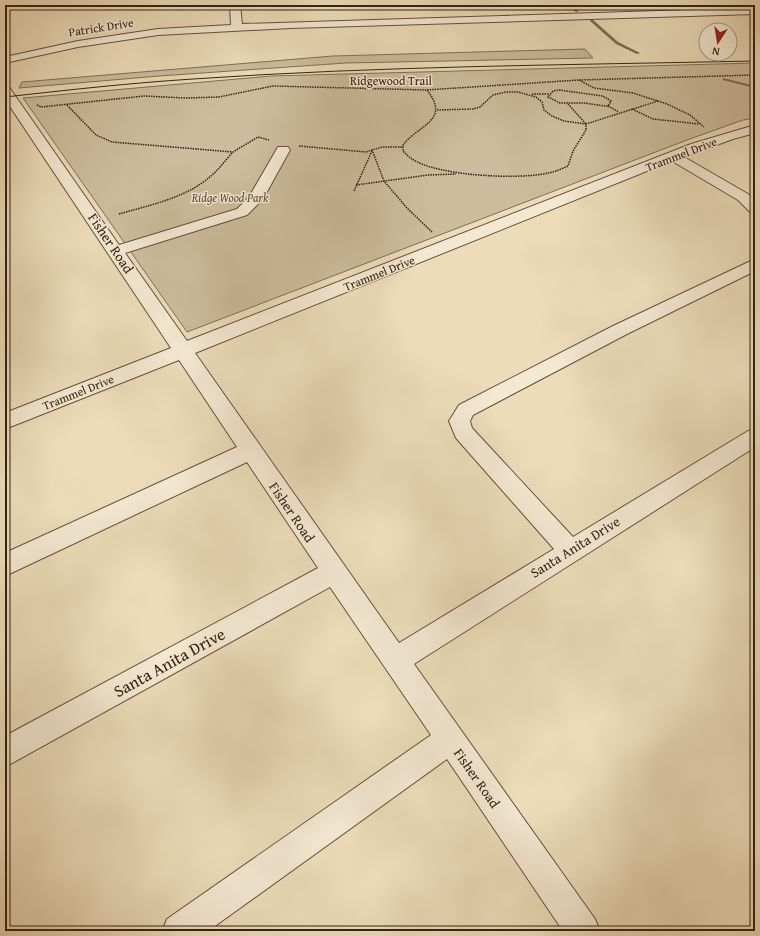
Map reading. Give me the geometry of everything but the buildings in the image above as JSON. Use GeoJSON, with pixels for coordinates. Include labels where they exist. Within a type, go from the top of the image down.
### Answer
{"type":"FeatureCollection","features":[{"type":"Feature","properties":{"kind":"street"},"geometry":{"type":"LineString","coordinates":[[235,5],[237,27]]}},
{"type":"Feature","properties":{"kind":"street"},"geometry":{"type":"LineString","coordinates":[[650,5],[658,14]]}},
{"type":"Feature","properties":{"kind":"street","name":"Patrick Drive"},"geometry":{"type":"LineString","coordinates":[[5,60],[116,37],[237,27],[658,14],[748,9]]}},
{"type":"Feature","properties":{"kind":"street","name":"Fisher Road"},"geometry":{"type":"LineString","coordinates":[[5,90],[250,450],[584,931]]}},
{"type":"Feature","properties":{"kind":"street","name":"Trammel Drive"},"geometry":{"type":"LineString","coordinates":[[5,421],[672,156],[728,136],[753,131]]}},
{"type":"Feature","properties":{"kind":"street"},"geometry":{"type":"LineString","coordinates":[[116,251],[242,212],[255,199],[283,146]]}},
{"type":"Feature","properties":{"kind":"street"},"geometry":{"type":"LineString","coordinates":[[672,156],[743,197],[755,209]]}},
{"type":"Feature","properties":{"kind":"street"},"geometry":{"type":"LineString","coordinates":[[570,550],[463,432],[459,421],[466,410],[620,330],[755,264]]}},
{"type":"Feature","properties":{"kind":"street","name":"Santa Anita Drive"},"geometry":{"type":"LineString","coordinates":[[396,660],[570,550],[755,437]]}},
{"type":"Feature","properties":{"kind":"street"},"geometry":{"type":"LineString","coordinates":[[5,565],[250,450]]}},
{"type":"Feature","properties":{"kind":"street","name":"Santa Anita Drive"},"geometry":{"type":"LineString","coordinates":[[5,752],[334,572]]}},
{"type":"Feature","properties":{"kind":"street"},"geometry":{"type":"LineString","coordinates":[[179,931],[450,739]]}},
{"type":"Feature","properties":{"kind":"path","name":"Ridgewood Trail"},"geometry":{"type":"LineString","coordinates":[[34,105],[38,104],[41,107],[144,96],[186,98],[218,97],[273,86],[339,89],[426,90],[579,80],[755,75]]}},
{"type":"Feature","properties":{"kind":"path"},"geometry":{"type":"LineString","coordinates":[[579,80],[586,86],[599,91],[628,92],[658,101],[690,115],[698,124]]}},
{"type":"Feature","properties":{"kind":"path"},"geometry":{"type":"LineString","coordinates":[[530,95],[549,94],[553,91],[567,89],[587,96],[595,95],[609,99],[611,101],[608,106]]}},
{"type":"Feature","properties":{"kind":"path"},"geometry":{"type":"LineString","coordinates":[[402,147],[406,140],[433,119],[437,110],[436,101],[426,90]]}},
{"type":"Feature","properties":{"kind":"path"},"geometry":{"type":"LineString","coordinates":[[595,95],[599,91]]}},
{"type":"Feature","properties":{"kind":"path"},"geometry":{"type":"LineString","coordinates":[[437,110],[462,110],[480,107],[489,97],[499,93],[518,92],[530,95],[540,100],[544,110],[552,116],[569,122],[586,124],[658,101]]}},
{"type":"Feature","properties":{"kind":"path"},"geometry":{"type":"LineString","coordinates":[[549,94],[548,96],[550,100],[568,104],[583,103],[596,106],[608,106],[620,113]]}},
{"type":"Feature","properties":{"kind":"path"},"geometry":{"type":"LineString","coordinates":[[67,104],[96,135],[112,142],[233,152]]}},
{"type":"Feature","properties":{"kind":"path"},"geometry":{"type":"LineString","coordinates":[[356,185],[428,175],[462,174],[526,176],[546,174],[568,166],[573,151],[586,130],[586,124],[568,104]]}},
{"type":"Feature","properties":{"kind":"path"},"geometry":{"type":"LineString","coordinates":[[632,109],[653,119],[698,124],[706,128]]}},
{"type":"Feature","properties":{"kind":"path"},"geometry":{"type":"LineString","coordinates":[[119,214],[162,202],[193,187],[216,172],[233,152],[258,137],[283,146],[366,152],[382,147],[402,147]]}},
{"type":"Feature","properties":{"kind":"path"},"geometry":{"type":"LineString","coordinates":[[402,147],[409,156],[423,164],[462,174]]}},
{"type":"Feature","properties":{"kind":"path"},"geometry":{"type":"LineString","coordinates":[[372,150],[384,180],[408,208],[437,237]]}},
{"type":"Feature","properties":{"kind":"path"},"geometry":{"type":"LineString","coordinates":[[354,191],[372,150]]}},
{"type":"Feature","properties":{"kind":"green space"},"geometry":{"type":"Polygon","coordinates":[[[585,49],[593,58],[346,63],[159,76],[19,88],[22,82],[333,56],[585,49]]]}},
{"type":"Feature","properties":{"kind":"green space","name":"Ridge Wood Park"},"geometry":{"type":"Polygon","coordinates":[[[755,63],[755,118],[743,120],[687,140],[187,332],[23,98],[271,76],[755,63]]]}},
{"type":"Feature","properties":{"kind":"waterway"},"geometry":{"type":"LineString","coordinates":[[568,5],[577,11]]}},
{"type":"Feature","properties":{"kind":"waterway"},"geometry":{"type":"LineString","coordinates":[[591,20],[617,43],[638,53]]}},
{"type":"Feature","properties":{"kind":"waterway"},"geometry":{"type":"LineString","coordinates":[[724,79],[755,87]]}},
{"type":"Feature","properties":{"kind":"tram line"},"geometry":{"type":"LineString","coordinates":[[5,97],[169,81],[333,71],[755,61]]}}]}
